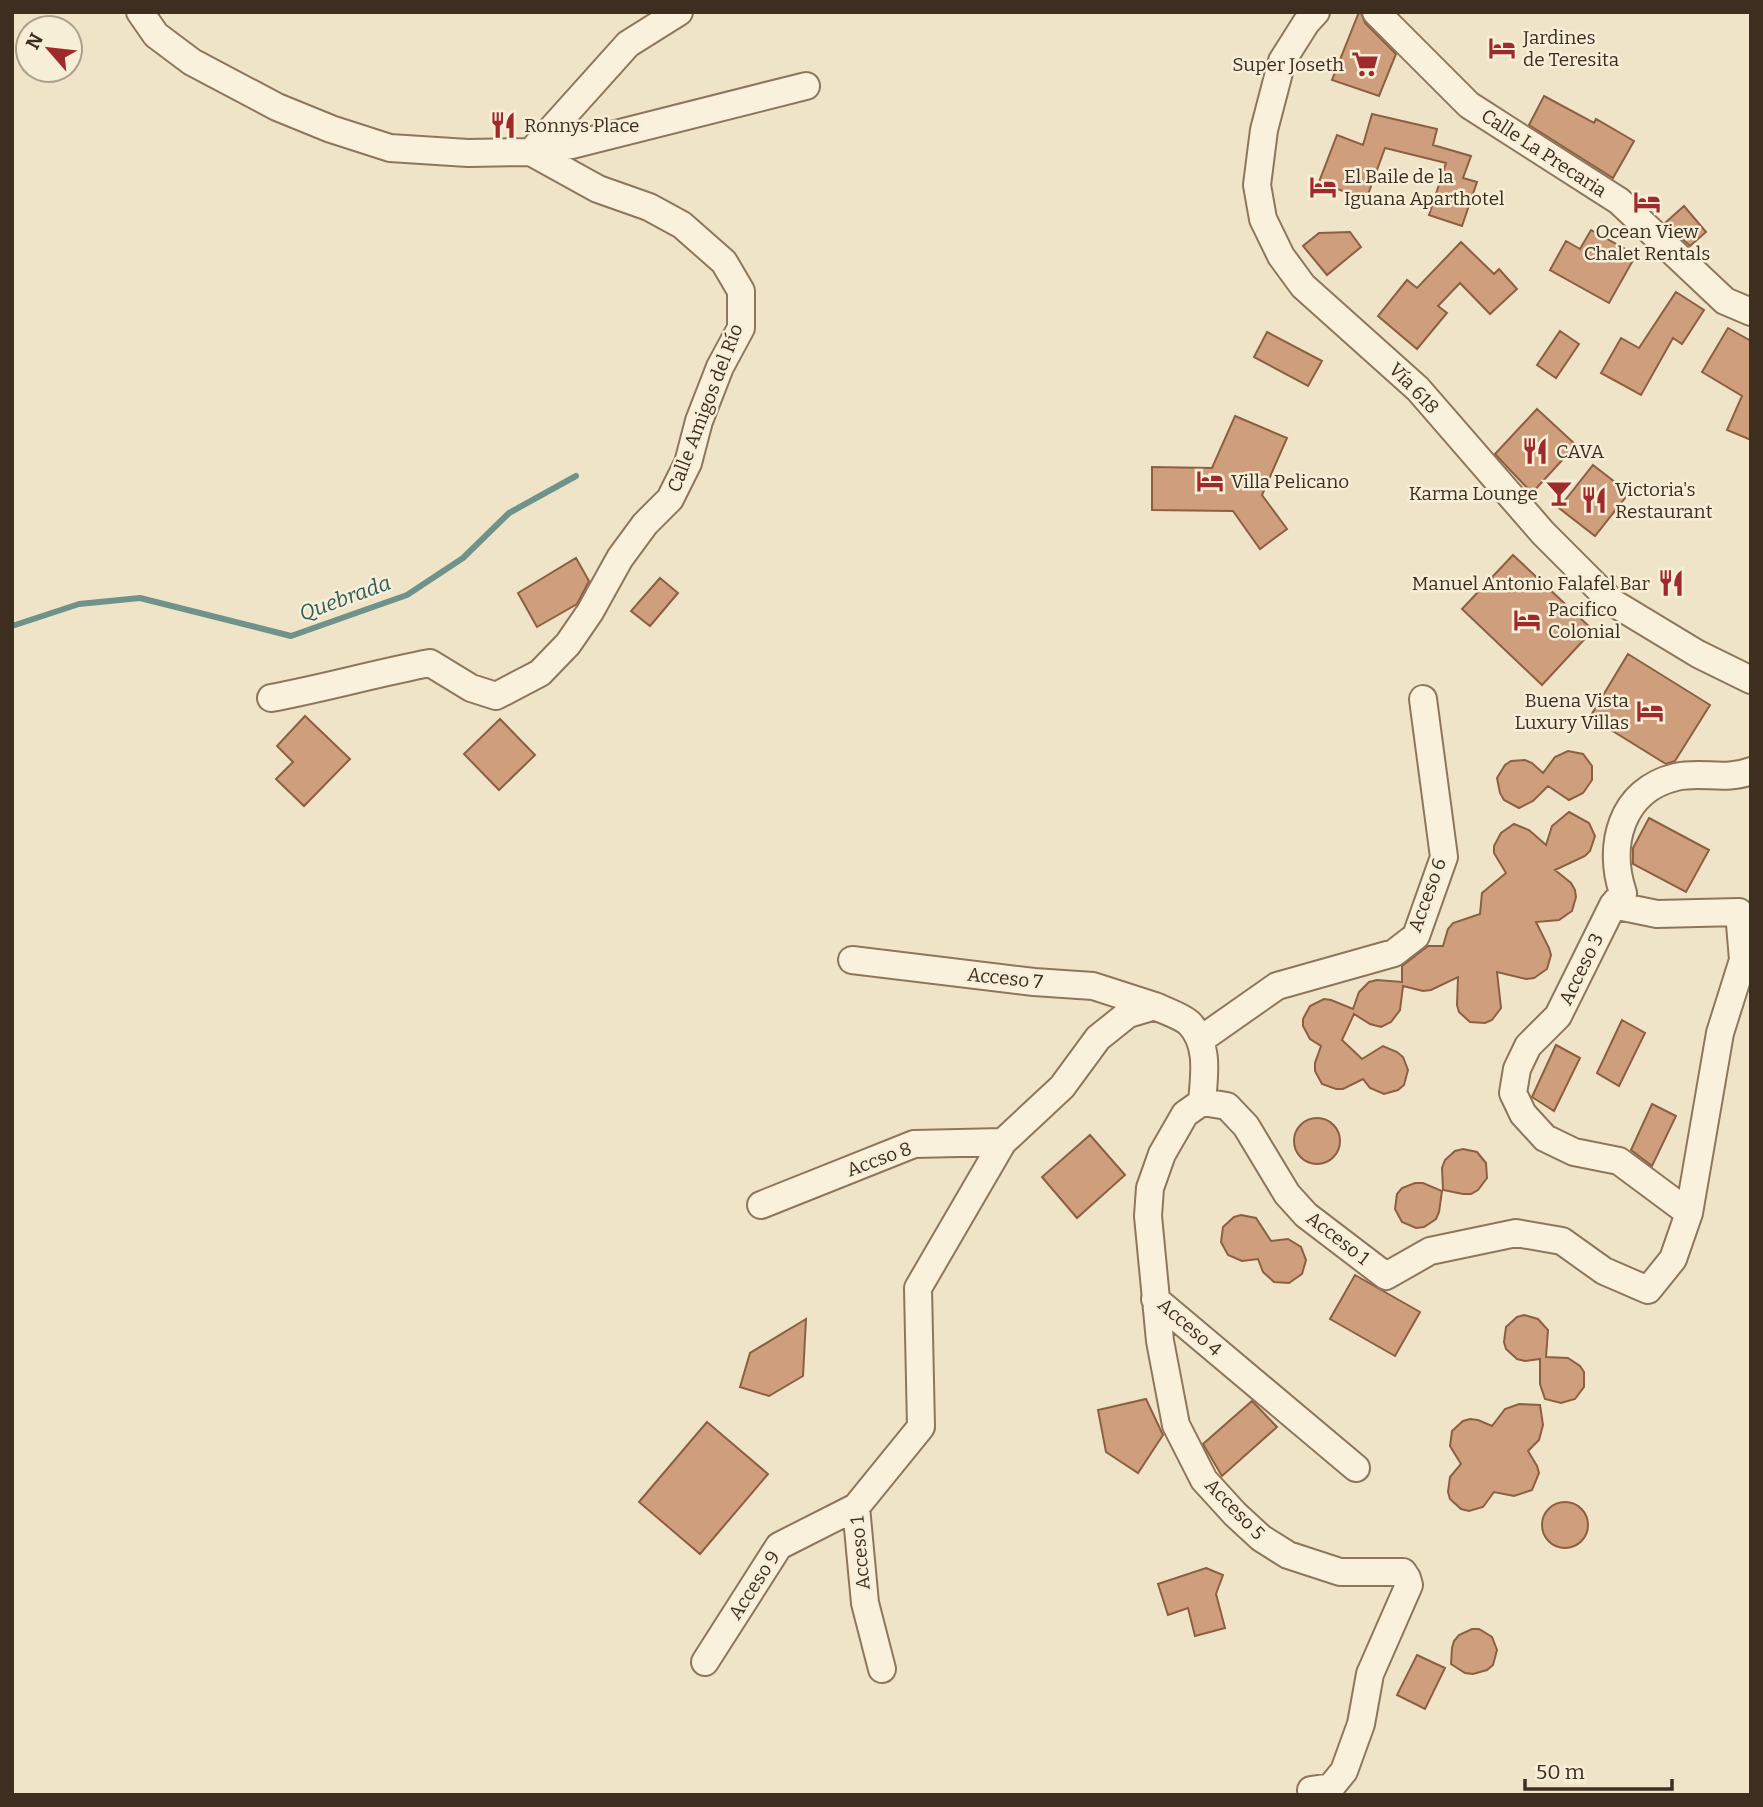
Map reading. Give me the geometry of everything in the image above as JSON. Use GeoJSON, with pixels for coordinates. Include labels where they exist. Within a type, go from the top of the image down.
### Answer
{"type":"FeatureCollection","features":[{"type":"Feature","properties":{"kind":"street","name":"Calle Amigos del Río"},"geometry":{"type":"LineString","coordinates":[[140,12],[156,35],[192,62],[277,107],[331,129],[390,148],[468,153],[531,152],[598,189],[649,207],[682,225],[724,262],[741,291],[741,328],[720,367],[699,421],[688,463],[670,499],[645,524],[620,558],[590,612],[568,644],[540,673],[496,696],[471,688],[430,663],[271,698]]}},
{"type":"Feature","properties":{"kind":"street"},"geometry":{"type":"LineString","coordinates":[[531,152],[628,44],[679,12]]}},
{"type":"Feature","properties":{"kind":"street","name":"Vía 618"},"geometry":{"type":"LineString","coordinates":[[1316,12],[1282,61],[1264,130],[1257,185],[1263,219],[1281,256],[1303,286],[1418,389],[1543,533],[1612,601],[1698,654],[1751,680]]}},
{"type":"Feature","properties":{"kind":"street","name":"Calle La Precaria"},"geometry":{"type":"LineString","coordinates":[[1376,12],[1469,105],[1619,201],[1725,301],[1751,312]]}},
{"type":"Feature","properties":{"kind":"street"},"geometry":{"type":"LineString","coordinates":[[531,152],[572,145],[806,86]]}},
{"type":"Feature","properties":{"kind":"street","name":"Acceso 6"},"geometry":{"type":"LineString","coordinates":[[1200,1040],[1277,986],[1394,953],[1416,936],[1444,857],[1423,699]]}},
{"type":"Feature","properties":{"kind":"street"},"geometry":{"type":"LineString","coordinates":[[1614,905],[1623,893],[1617,876],[1615,855],[1625,815],[1635,799],[1654,785],[1677,776],[1739,775],[1751,771]]}},
{"type":"Feature","properties":{"kind":"street","name":"Acceso 1"},"geometry":{"type":"LineString","coordinates":[[1202,1102],[1227,1106],[1246,1126],[1287,1194],[1306,1215],[1386,1276],[1430,1251],[1516,1233],[1562,1241],[1604,1271],[1648,1290],[1673,1259],[1689,1213],[1720,1033],[1743,960],[1739,912],[1657,914],[1614,905]]}},
{"type":"Feature","properties":{"kind":"street","name":"Acceso 3"},"geometry":{"type":"LineString","coordinates":[[1614,905],[1558,1016],[1528,1046],[1517,1069],[1513,1093],[1523,1114],[1545,1138],[1573,1152],[1619,1161],[1689,1213]]}},
{"type":"Feature","properties":{"kind":"street","name":"Acceso 7"},"geometry":{"type":"LineString","coordinates":[[852,960],[1034,982],[1093,986],[1155,1006]]}},
{"type":"Feature","properties":{"kind":"street"},"geometry":{"type":"LineString","coordinates":[[1155,1006],[1189,1023],[1200,1040],[1205,1058],[1202,1102]]}},
{"type":"Feature","properties":{"kind":"street","name":"Acceso 1"},"geometry":{"type":"LineString","coordinates":[[882,1669],[865,1603],[856,1507],[921,1427],[918,1289],[1003,1142],[1062,1087],[1098,1038],[1128,1014],[1155,1006]]}},
{"type":"Feature","properties":{"kind":"street","name":"Acceso 4"},"geometry":{"type":"LineString","coordinates":[[1202,1102],[1185,1114],[1162,1154],[1150,1188],[1148,1216],[1155,1298],[1356,1468]]}},
{"type":"Feature","properties":{"kind":"street","name":"Accso 8"},"geometry":{"type":"LineString","coordinates":[[761,1205],[914,1144],[1003,1142]]}},
{"type":"Feature","properties":{"kind":"street","name":"Acceso 5"},"geometry":{"type":"LineString","coordinates":[[1155,1298],[1176,1425],[1205,1480],[1235,1514],[1261,1538],[1288,1555],[1340,1572],[1394,1570],[1403,1572],[1407,1577],[1409,1585],[1370,1674],[1360,1724],[1344,1771],[1331,1787],[1311,1790]]}},
{"type":"Feature","properties":{"kind":"street","name":"Acceso 9"},"geometry":{"type":"LineString","coordinates":[[705,1661],[779,1546],[856,1507]]}},
{"type":"Feature","properties":{"kind":"building","name":"Super Joseth"},"geometry":{"type":"Polygon","coordinates":[[[1359,12],[1365,23],[1396,54],[1379,96],[1332,80],[1359,12]]]}},
{"type":"Feature","properties":{"kind":"building"},"geometry":{"type":"Polygon","coordinates":[[[1544,96],[1594,123],[1596,119],[1634,141],[1613,178],[1529,125],[1544,96]]]}},
{"type":"Feature","properties":{"kind":"building"},"geometry":{"type":"Polygon","coordinates":[[[1372,114],[1437,129],[1433,145],[1471,156],[1463,178],[1477,182],[1462,226],[1429,215],[1446,163],[1385,148],[1366,200],[1319,182],[1337,135],[1363,145],[1372,114]]]}},
{"type":"Feature","properties":{"kind":"building"},"geometry":{"type":"Polygon","coordinates":[[[1684,206],[1706,232],[1690,246],[1665,223],[1684,206]]]}},
{"type":"Feature","properties":{"kind":"building"},"geometry":{"type":"Polygon","coordinates":[[[1591,230],[1636,255],[1609,303],[1550,270],[1566,241],[1580,249],[1591,230]]]}},
{"type":"Feature","properties":{"kind":"building"},"geometry":{"type":"Polygon","coordinates":[[[1350,232],[1361,247],[1327,275],[1303,246],[1319,233],[1350,232]]]}},
{"type":"Feature","properties":{"kind":"building"},"geometry":{"type":"Polygon","coordinates":[[[1461,242],[1494,274],[1499,269],[1517,289],[1490,314],[1460,283],[1438,306],[1447,313],[1417,349],[1378,316],[1407,280],[1417,288],[1461,242]]]}},
{"type":"Feature","properties":{"kind":"building"},"geometry":{"type":"Polygon","coordinates":[[[1676,292],[1704,310],[1682,344],[1673,338],[1641,395],[1601,373],[1621,338],[1639,348],[1676,292]]]}},
{"type":"Feature","properties":{"kind":"building"},"geometry":{"type":"Polygon","coordinates":[[[1728,328],[1751,341],[1751,440],[1727,430],[1742,396],[1702,372],[1728,328]]]}},
{"type":"Feature","properties":{"kind":"building"},"geometry":{"type":"Polygon","coordinates":[[[1560,331],[1579,344],[1556,378],[1537,365],[1560,331]]]}},
{"type":"Feature","properties":{"kind":"building"},"geometry":{"type":"Polygon","coordinates":[[[1267,332],[1322,361],[1308,386],[1254,357],[1267,332]]]}},
{"type":"Feature","properties":{"kind":"building","name":"CAVA"},"geometry":{"type":"Polygon","coordinates":[[[1537,409],[1576,445],[1532,493],[1495,454],[1537,409]]]}},
{"type":"Feature","properties":{"kind":"building","name":"Villa Pelicano"},"geometry":{"type":"Polygon","coordinates":[[[1235,416],[1287,438],[1262,495],[1287,529],[1260,549],[1233,511],[1152,510],[1152,467],[1212,468],[1235,416]]]}},
{"type":"Feature","properties":{"kind":"building","name":"Victoria's Restaurant"},"geometry":{"type":"Polygon","coordinates":[[[1593,465],[1629,493],[1595,536],[1559,508],[1593,465]]]}},
{"type":"Feature","properties":{"kind":"building","name":"Pacifico Colonial"},"geometry":{"type":"Polygon","coordinates":[[[1513,555],[1593,630],[1542,685],[1462,609],[1513,555]]]}},
{"type":"Feature","properties":{"kind":"building"},"geometry":{"type":"Polygon","coordinates":[[[576,558],[589,581],[577,604],[537,627],[518,593],[576,558]]]}},
{"type":"Feature","properties":{"kind":"building"},"geometry":{"type":"Polygon","coordinates":[[[660,578],[678,593],[650,626],[631,611],[660,578]]]}},
{"type":"Feature","properties":{"kind":"building","name":"Buena Vista Luxury Villas"},"geometry":{"type":"Polygon","coordinates":[[[1628,654],[1710,705],[1675,761],[1666,764],[1590,717],[1628,654]]]}},
{"type":"Feature","properties":{"kind":"building"},"geometry":{"type":"Polygon","coordinates":[[[305,716],[350,759],[304,806],[276,779],[293,762],[277,746],[305,716]]]}},
{"type":"Feature","properties":{"kind":"building"},"geometry":{"type":"Polygon","coordinates":[[[500,719],[535,755],[499,790],[464,754],[500,719]]]}},
{"type":"Feature","properties":{"kind":"building"},"geometry":{"type":"Polygon","coordinates":[[[1568,751],[1583,754],[1592,766],[1592,780],[1583,793],[1569,800],[1548,786],[1533,801],[1519,808],[1504,800],[1497,778],[1505,765],[1511,761],[1525,760],[1543,773],[1555,757],[1568,751]]]}},
{"type":"Feature","properties":{"kind":"building"},"geometry":{"type":"Polygon","coordinates":[[[1569,812],[1589,823],[1595,836],[1590,851],[1585,856],[1555,870],[1571,883],[1575,890],[1572,911],[1559,920],[1536,922],[1551,955],[1547,969],[1534,978],[1526,979],[1497,972],[1501,1008],[1492,1020],[1485,1023],[1470,1022],[1459,1012],[1458,977],[1431,990],[1423,991],[1403,986],[1400,1010],[1391,1022],[1381,1027],[1354,1014],[1342,1040],[1362,1059],[1383,1046],[1397,1052],[1403,1057],[1408,1070],[1404,1085],[1384,1094],[1370,1088],[1363,1079],[1343,1089],[1322,1084],[1315,1071],[1321,1046],[1310,1039],[1303,1026],[1303,1019],[1310,1006],[1324,999],[1353,1009],[1359,992],[1369,982],[1402,982],[1402,966],[1428,946],[1443,946],[1448,929],[1453,923],[1480,914],[1482,893],[1506,873],[1494,853],[1494,846],[1501,833],[1514,824],[1529,830],[1546,845],[1552,826],[1569,812]]]}},
{"type":"Feature","properties":{"kind":"building"},"geometry":{"type":"Polygon","coordinates":[[[1649,818],[1709,850],[1686,892],[1633,864],[1633,848],[1649,818]]]}},
{"type":"Feature","properties":{"kind":"building"},"geometry":{"type":"Polygon","coordinates":[[[1622,1020],[1645,1033],[1619,1086],[1597,1073],[1622,1020]]]}},
{"type":"Feature","properties":{"kind":"building"},"geometry":{"type":"Polygon","coordinates":[[[1556,1045],[1580,1058],[1554,1111],[1532,1097],[1556,1045]]]}},
{"type":"Feature","properties":{"kind":"building"},"geometry":{"type":"Polygon","coordinates":[[[1652,1104],[1676,1116],[1652,1166],[1631,1150],[1652,1104]]]}},
{"type":"Feature","properties":{"kind":"building"},"geometry":{"type":"Polygon","coordinates":[[[1317,1118],[1333,1125],[1340,1141],[1333,1157],[1317,1164],[1301,1157],[1294,1141],[1301,1125],[1317,1118]]]}},
{"type":"Feature","properties":{"kind":"building"},"geometry":{"type":"Polygon","coordinates":[[[1090,1135],[1125,1175],[1077,1218],[1042,1177],[1090,1135]]]}},
{"type":"Feature","properties":{"kind":"building"},"geometry":{"type":"Polygon","coordinates":[[[1463,1149],[1477,1152],[1486,1163],[1487,1178],[1478,1190],[1471,1194],[1443,1190],[1442,1168],[1445,1160],[1455,1151],[1463,1149]]]}},
{"type":"Feature","properties":{"kind":"building"},"geometry":{"type":"Polygon","coordinates":[[[1423,1183],[1442,1191],[1436,1219],[1424,1227],[1416,1228],[1402,1222],[1395,1209],[1397,1194],[1402,1188],[1423,1183]]]}},
{"type":"Feature","properties":{"kind":"building"},"geometry":{"type":"Polygon","coordinates":[[[1241,1215],[1256,1218],[1271,1241],[1288,1239],[1301,1247],[1306,1260],[1302,1274],[1289,1283],[1274,1282],[1263,1272],[1258,1259],[1242,1261],[1228,1255],[1221,1242],[1223,1227],[1234,1217],[1241,1215]]]}},
{"type":"Feature","properties":{"kind":"building"},"geometry":{"type":"Polygon","coordinates":[[[1355,1275],[1420,1312],[1395,1356],[1330,1319],[1355,1275]]]}},
{"type":"Feature","properties":{"kind":"building"},"geometry":{"type":"Polygon","coordinates":[[[1524,1315],[1538,1319],[1548,1330],[1546,1357],[1568,1358],[1584,1372],[1584,1387],[1575,1399],[1561,1403],[1545,1399],[1540,1384],[1540,1359],[1517,1359],[1506,1349],[1506,1327],[1517,1317],[1524,1315]]]}},
{"type":"Feature","properties":{"kind":"building"},"geometry":{"type":"Polygon","coordinates":[[[806,1319],[803,1376],[769,1396],[740,1387],[750,1353],[806,1319]]]}},
{"type":"Feature","properties":{"kind":"building"},"geometry":{"type":"Polygon","coordinates":[[[1146,1399],[1163,1435],[1138,1473],[1106,1452],[1098,1410],[1146,1399]]]}},
{"type":"Feature","properties":{"kind":"building"},"geometry":{"type":"Polygon","coordinates":[[[1252,1401],[1277,1427],[1222,1476],[1203,1444],[1252,1401]]]}},
{"type":"Feature","properties":{"kind":"building"},"geometry":{"type":"Polygon","coordinates":[[[1519,1404],[1540,1405],[1543,1425],[1539,1440],[1528,1451],[1539,1473],[1532,1490],[1514,1496],[1494,1492],[1483,1507],[1469,1511],[1461,1509],[1450,1499],[1448,1492],[1450,1477],[1461,1464],[1450,1446],[1452,1431],[1463,1421],[1470,1419],[1492,1426],[1505,1409],[1519,1404]]]}},
{"type":"Feature","properties":{"kind":"building"},"geometry":{"type":"Polygon","coordinates":[[[707,1422],[768,1474],[700,1554],[639,1502],[707,1422]]]}},
{"type":"Feature","properties":{"kind":"building"},"geometry":{"type":"Polygon","coordinates":[[[1565,1502],[1581,1509],[1588,1525],[1581,1541],[1565,1548],[1549,1541],[1542,1525],[1549,1509],[1565,1502]]]}},
{"type":"Feature","properties":{"kind":"building"},"geometry":{"type":"Polygon","coordinates":[[[1206,1568],[1223,1575],[1216,1594],[1225,1628],[1195,1636],[1188,1608],[1168,1615],[1158,1584],[1206,1568]]]}},
{"type":"Feature","properties":{"kind":"building"},"geometry":{"type":"Polygon","coordinates":[[[1479,1629],[1492,1637],[1497,1650],[1493,1665],[1473,1674],[1465,1673],[1451,1664],[1454,1641],[1459,1635],[1479,1629]]]}},
{"type":"Feature","properties":{"kind":"building"},"geometry":{"type":"Polygon","coordinates":[[[1417,1655],[1445,1668],[1425,1709],[1397,1695],[1417,1655]]]}},
{"type":"Feature","properties":{"kind":"waterway","name":"Quebrada"},"geometry":{"type":"LineString","coordinates":[[12,626],[79,604],[140,598],[291,636],[407,595],[463,558],[509,513],[576,476]]}},
{"type":"Feature","properties":{"kind":"place","name":"Jardines de Teresita"},"geometry":{"type":"Point","coordinates":[1502,48]}},
{"type":"Feature","properties":{"kind":"place","name":"Super Joseth"},"geometry":{"type":"Point","coordinates":[1365,64]}},
{"type":"Feature","properties":{"kind":"place","name":"Ronnys Place"},"geometry":{"type":"Point","coordinates":[503,125]}},
{"type":"Feature","properties":{"kind":"place","name":"El Baile de la Iguana Aparthotel"},"geometry":{"type":"Point","coordinates":[1323,187]}},
{"type":"Feature","properties":{"kind":"place","name":"Ocean View Chalet Rentals"},"geometry":{"type":"Point","coordinates":[1647,202]}},
{"type":"Feature","properties":{"kind":"place","name":"CAVA"},"geometry":{"type":"Point","coordinates":[1535,451]}},
{"type":"Feature","properties":{"kind":"place","name":"Villa Pelicano"},"geometry":{"type":"Point","coordinates":[1210,481]}},
{"type":"Feature","properties":{"kind":"place","name":"Karma Lounge"},"geometry":{"type":"Point","coordinates":[1559,493]}},
{"type":"Feature","properties":{"kind":"place","name":"Victoria's Restaurant"},"geometry":{"type":"Point","coordinates":[1594,500]}},
{"type":"Feature","properties":{"kind":"place","name":"Manuel Antonio Falafel Bar"},"geometry":{"type":"Point","coordinates":[1671,583]}},
{"type":"Feature","properties":{"kind":"place","name":"Pacifico Colonial"},"geometry":{"type":"Point","coordinates":[1527,620]}},
{"type":"Feature","properties":{"kind":"place","name":"Buena Vista Luxury Villas"},"geometry":{"type":"Point","coordinates":[1650,711]}}]}
